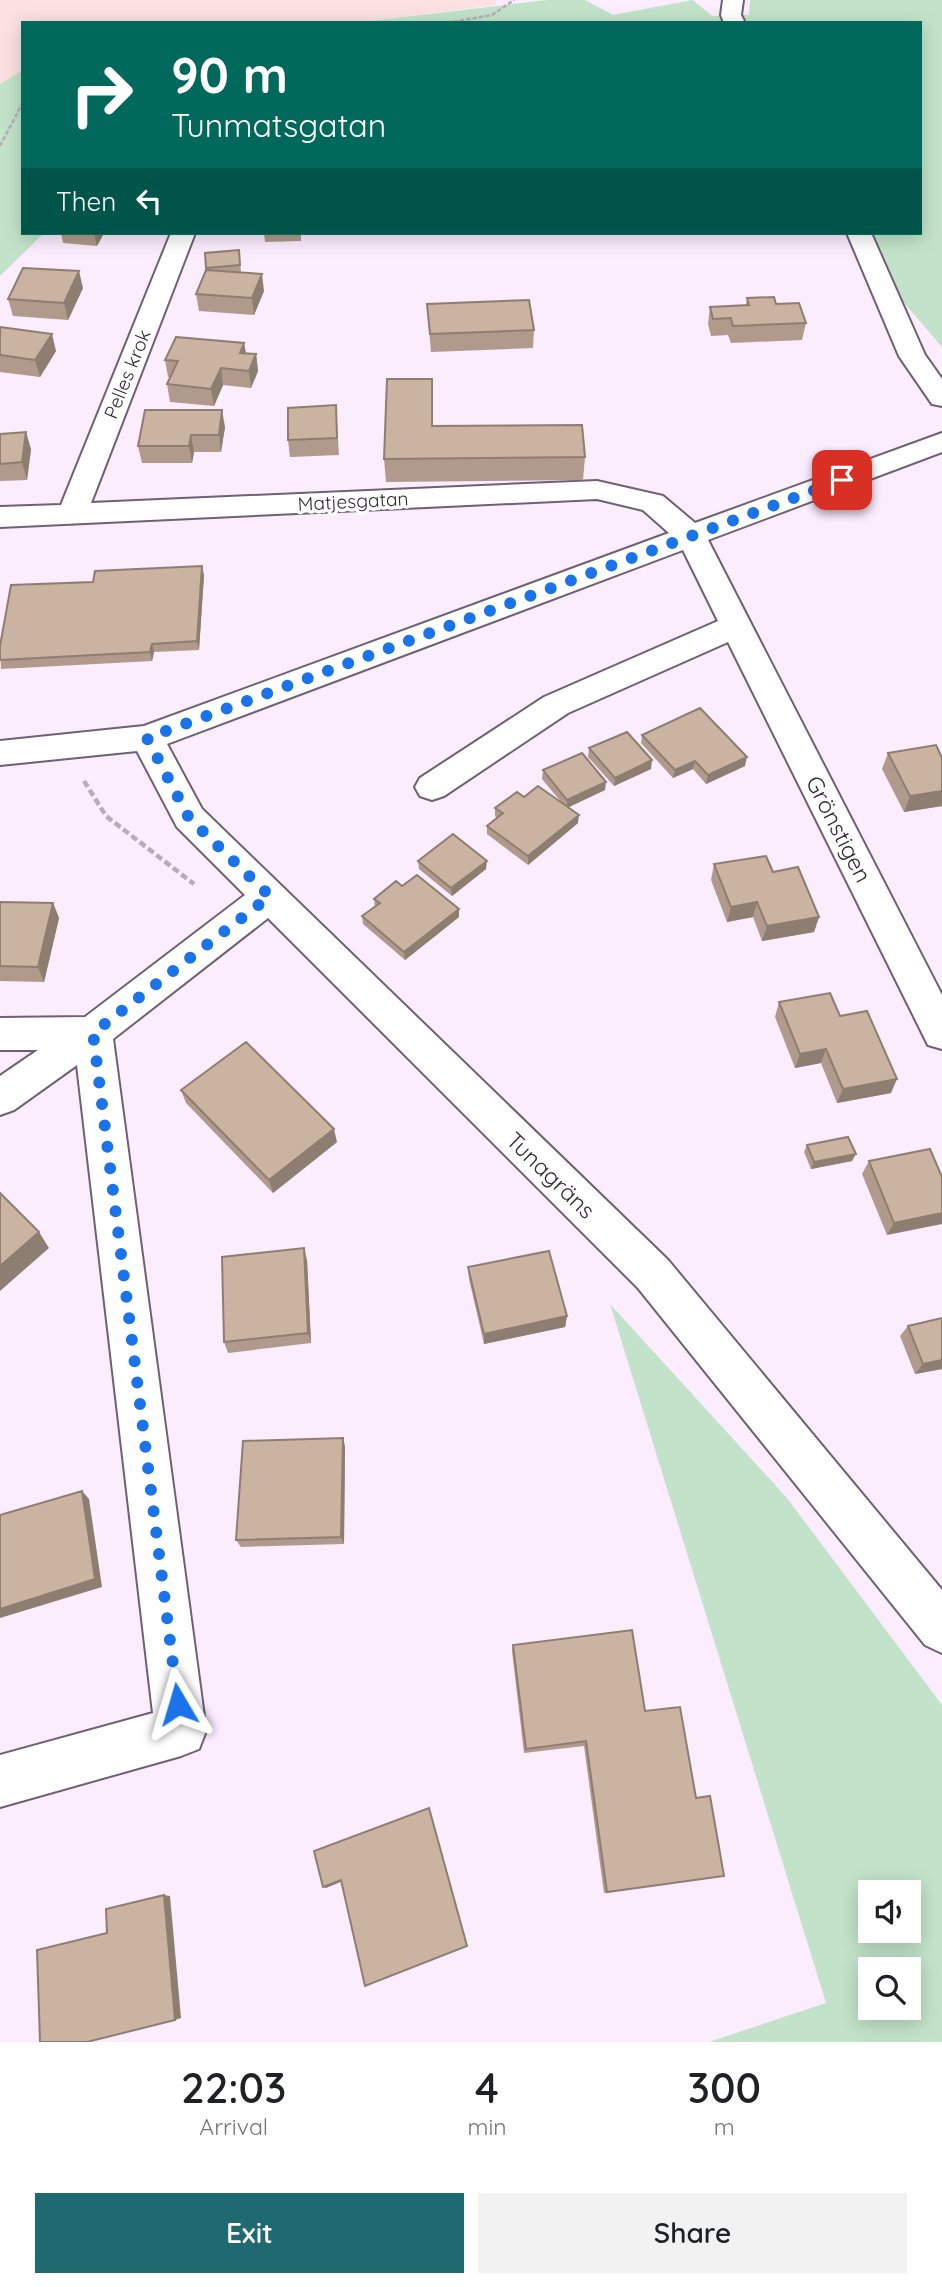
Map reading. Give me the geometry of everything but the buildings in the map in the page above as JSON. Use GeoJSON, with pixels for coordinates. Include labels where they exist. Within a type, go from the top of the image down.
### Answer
{"type":"FeatureCollection","features":[{"type":"Feature","properties":{"kind":"street"},"geometry":{"type":"LineString","coordinates":[[733,0],[731,15],[734,21]]}},
{"type":"Feature","properties":{"kind":"street","name":"Pelles krok"},"geometry":{"type":"LineString","coordinates":[[72,514],[182,235]]}},
{"type":"Feature","properties":{"kind":"street"},"geometry":{"type":"LineString","coordinates":[[860,235],[912,356],[942,398]]}},
{"type":"Feature","properties":{"kind":"street"},"geometry":{"type":"LineString","coordinates":[[0,753],[147,738],[942,442]]}},
{"type":"Feature","properties":{"kind":"street","name":"Matjesgatan"},"geometry":{"type":"LineString","coordinates":[[0,517],[597,490],[653,503],[691,536]]}},
{"type":"Feature","properties":{"kind":"street","name":"Grönstigen"},"geometry":{"type":"LineString","coordinates":[[691,536],[942,1033]]}},
{"type":"Feature","properties":{"kind":"street"},"geometry":{"type":"LineString","coordinates":[[432,787],[556,705],[737,625]]}},
{"type":"Feature","properties":{"kind":"street","name":"Tunagräns"},"geometry":{"type":"LineString","coordinates":[[147,738],[189,818],[254,907],[362,990],[653,1274],[942,1628]]}},
{"type":"Feature","properties":{"kind":"street"},"geometry":{"type":"LineString","coordinates":[[0,1098],[93,1033],[254,907]]}},
{"type":"Feature","properties":{"kind":"street"},"geometry":{"type":"LineString","coordinates":[[0,1034],[93,1033]]}},
{"type":"Feature","properties":{"kind":"street"},"geometry":{"type":"LineString","coordinates":[[0,1781],[181,1731],[93,1033]]}},
{"type":"Feature","properties":{"kind":"path"},"geometry":{"type":"LineString","coordinates":[[458,21],[507,9],[514,0]]}},
{"type":"Feature","properties":{"kind":"path"},"geometry":{"type":"LineString","coordinates":[[0,146],[21,106]]}},
{"type":"Feature","properties":{"kind":"path"},"geometry":{"type":"LineString","coordinates":[[85,745],[82,778],[106,816],[254,907]]}},
{"type":"Feature","properties":{"kind":"shaded area"},"geometry":{"type":"Polygon","coordinates":[[[0,0],[496,0],[495,5],[369,21],[21,21],[21,71],[0,84],[0,0]]]}},
{"type":"Feature","properties":{"kind":"green space"},"geometry":{"type":"Polygon","coordinates":[[[547,0],[585,0],[613,15],[693,0],[712,16],[749,15],[750,0],[942,0],[942,347],[892,289],[868,235],[922,235],[922,21],[370,21],[547,0]]]}},
{"type":"Feature","properties":{"kind":"green space"},"geometry":{"type":"Polygon","coordinates":[[[21,71],[21,235],[42,235],[0,276],[0,84],[21,71]]]}},
{"type":"Feature","properties":{"kind":"green space"},"geometry":{"type":"Polygon","coordinates":[[[610,1304],[787,1498],[942,1705],[942,2042],[709,2042],[826,2003],[610,1304]]]}},
{"type":"Feature","properties":{"kind":"route"},"geometry":{"type":"LineString","coordinates":[[178,1704],[93,1033],[238,918],[270,896],[189,818],[147,738],[842,480]]}}]}
